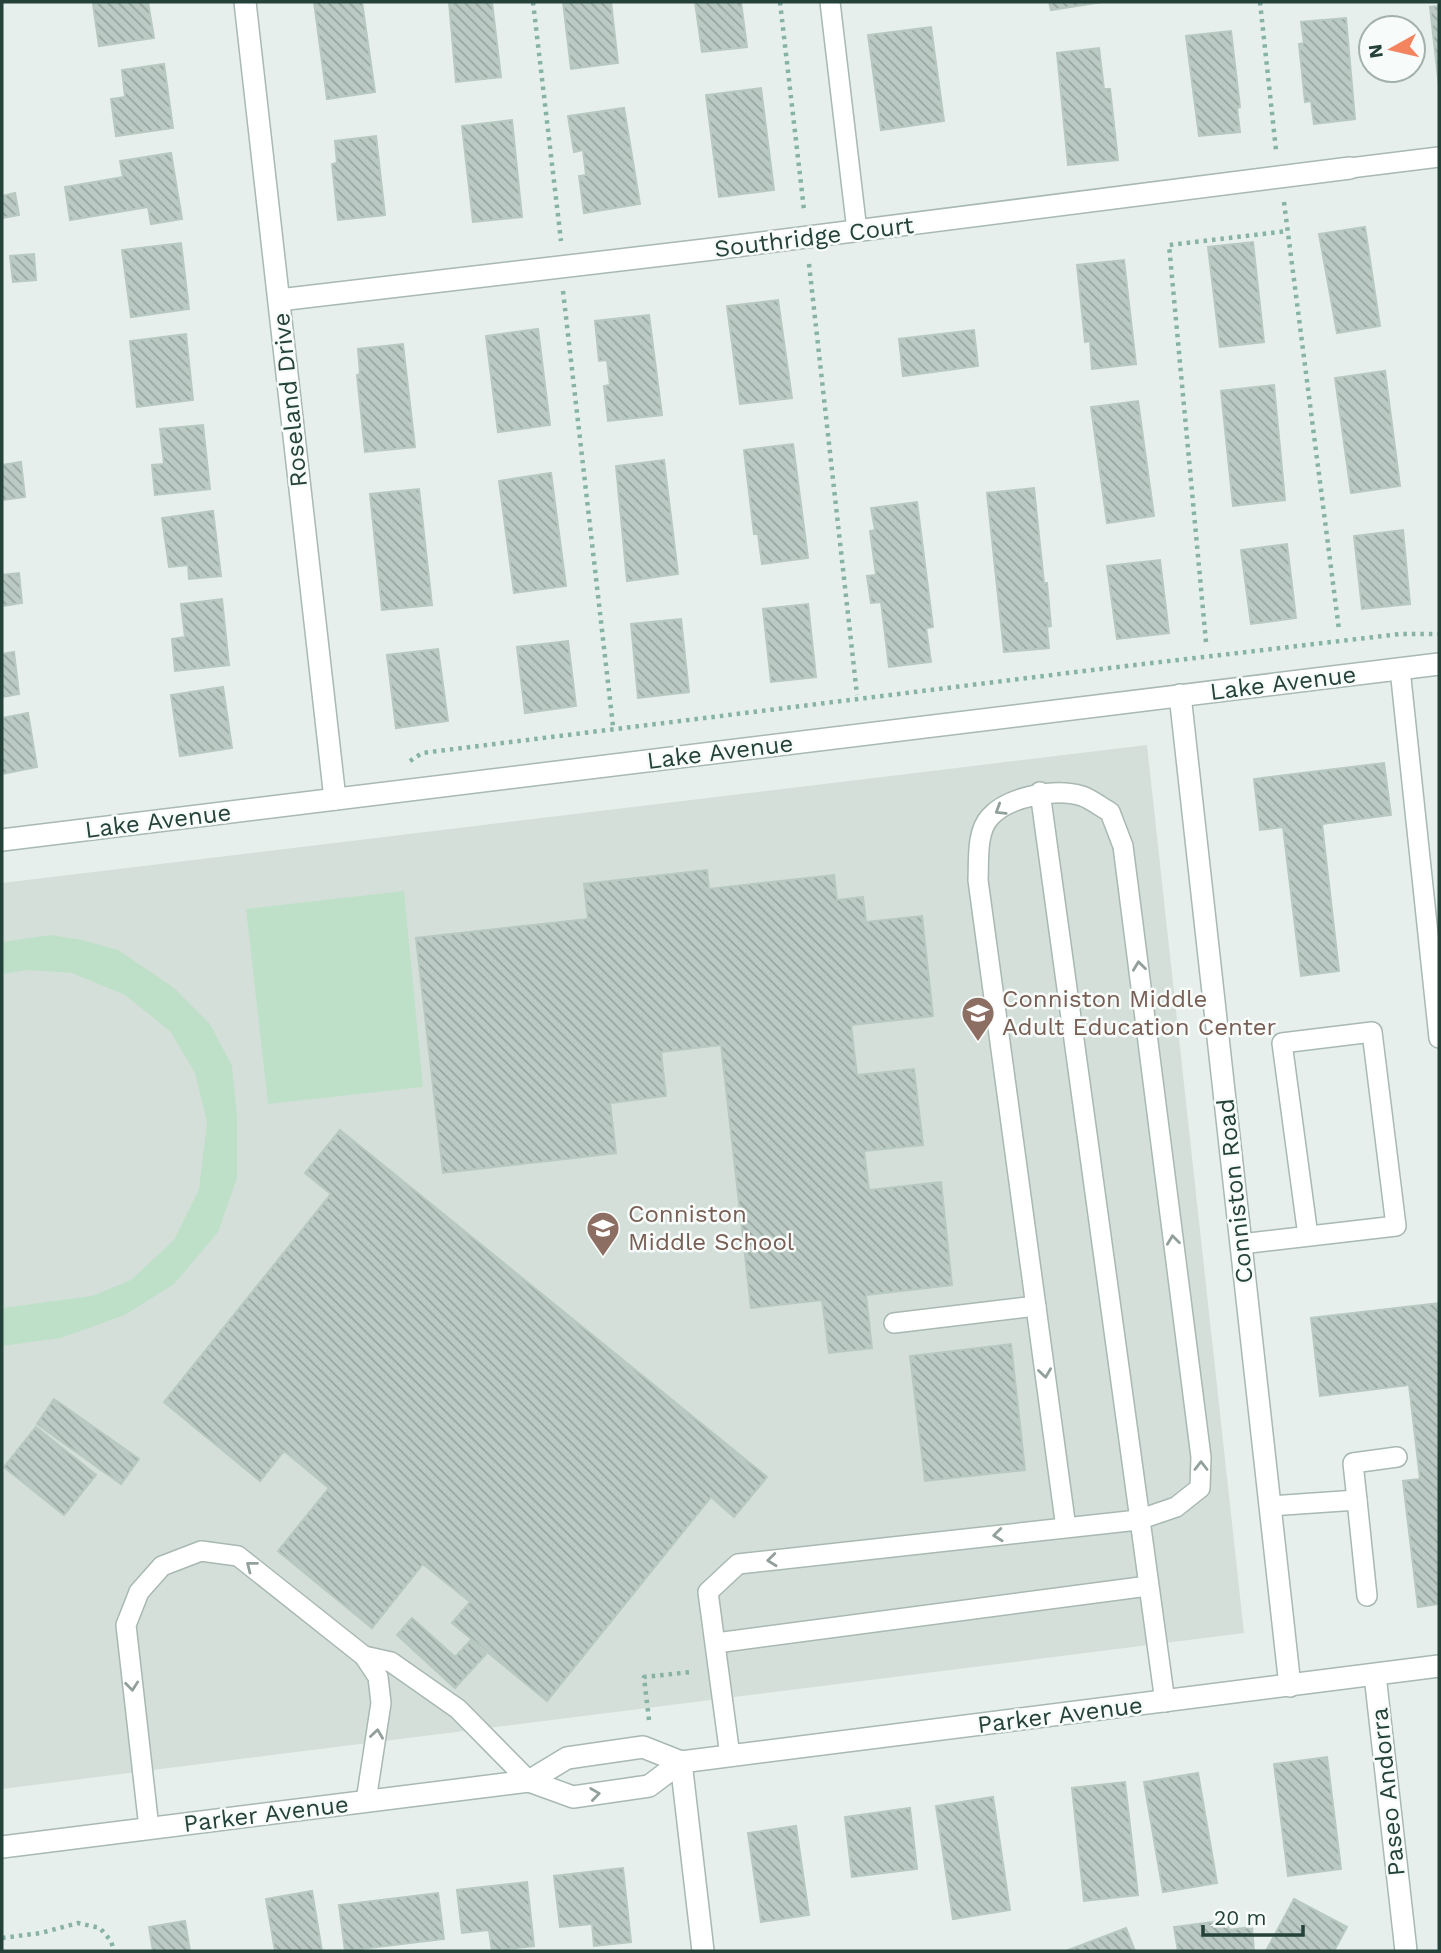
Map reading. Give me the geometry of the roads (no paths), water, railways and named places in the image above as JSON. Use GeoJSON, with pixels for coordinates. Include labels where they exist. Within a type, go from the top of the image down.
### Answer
{"type":"FeatureCollection","features":[{"type":"Feature","properties":{"kind":"street","name":"Roseland Drive"},"geometry":{"type":"LineString","coordinates":[[245,2],[335,799]]}},
{"type":"Feature","properties":{"kind":"street","name":"Southridge Court"},"geometry":{"type":"LineString","coordinates":[[279,300],[1350,169]]}},
{"type":"Feature","properties":{"kind":"street","name":"Lake Avenue"},"geometry":{"type":"LineString","coordinates":[[2,840],[1439,664]]}},
{"type":"Feature","properties":{"kind":"street","name":"Conniston Road"},"geometry":{"type":"LineString","coordinates":[[1180,695],[1290,1686]]}},
{"type":"Feature","properties":{"kind":"street","name":"Parker Avenue"},"geometry":{"type":"LineString","coordinates":[[2,1847],[529,1781],[567,1758],[643,1748],[681,1762],[1439,1666]]}},
{"type":"Feature","properties":{"kind":"street","name":"Paseo Andorra"},"geometry":{"type":"LineString","coordinates":[[1375,1675],[1406,1951]]}},
{"type":"Feature","properties":{"kind":"street","name":"Parker Avenue"},"geometry":{"type":"LineString","coordinates":[[529,1781],[573,1797],[649,1786],[681,1762]]}},
{"type":"Feature","properties":{"kind":"street"},"geometry":{"type":"LineString","coordinates":[[681,1762],[702,1951]]}},
{"type":"Feature","properties":{"kind":"lane"},"geometry":{"type":"LineString","coordinates":[[830,2],[858,231]]}},
{"type":"Feature","properties":{"kind":"lane"},"geometry":{"type":"LineString","coordinates":[[1350,169],[1439,157]]}},
{"type":"Feature","properties":{"kind":"lane"},"geometry":{"type":"LineString","coordinates":[[1400,669],[1436,978],[1439,1038]]}},
{"type":"Feature","properties":{"kind":"lane"},"geometry":{"type":"LineString","coordinates":[[1040,793],[1165,1702]]}},
{"type":"Feature","properties":{"kind":"lane"},"geometry":{"type":"LineString","coordinates":[[730,1756],[708,1592],[738,1564],[1066,1528],[1138,1520],[1176,1507],[1200,1488],[1201,1457],[1124,846],[1110,812],[1082,796],[1040,793],[1014,802],[989,817],[979,841],[978,880],[1066,1528]]}},
{"type":"Feature","properties":{"kind":"lane"},"geometry":{"type":"LineString","coordinates":[[1241,1244],[1396,1226],[1372,1032],[1282,1043],[1308,1236]]}},
{"type":"Feature","properties":{"kind":"lane"},"geometry":{"type":"LineString","coordinates":[[894,1323],[1036,1306]]}},
{"type":"Feature","properties":{"kind":"lane"},"geometry":{"type":"LineString","coordinates":[[1367,1596],[1353,1463],[1396,1457]]}},
{"type":"Feature","properties":{"kind":"lane"},"geometry":{"type":"LineString","coordinates":[[1270,1506],[1357,1500]]}},
{"type":"Feature","properties":{"kind":"lane"},"geometry":{"type":"LineString","coordinates":[[149,1828],[126,1625],[139,1592],[162,1566],[201,1551],[238,1556],[364,1656],[378,1677],[382,1703],[366,1801]]}},
{"type":"Feature","properties":{"kind":"lane"},"geometry":{"type":"LineString","coordinates":[[716,1643],[1148,1586]]}},
{"type":"Feature","properties":{"kind":"lane"},"geometry":{"type":"LineString","coordinates":[[364,1656],[391,1662],[458,1709],[529,1781]]}},
{"type":"Feature","properties":{"kind":"place","name":"Conniston Middle Adult Education Center"},"geometry":{"type":"Point","coordinates":[978,1043]}},
{"type":"Feature","properties":{"kind":"place","name":"Conniston Middle School"},"geometry":{"type":"Point","coordinates":[603,1258]}}]}
